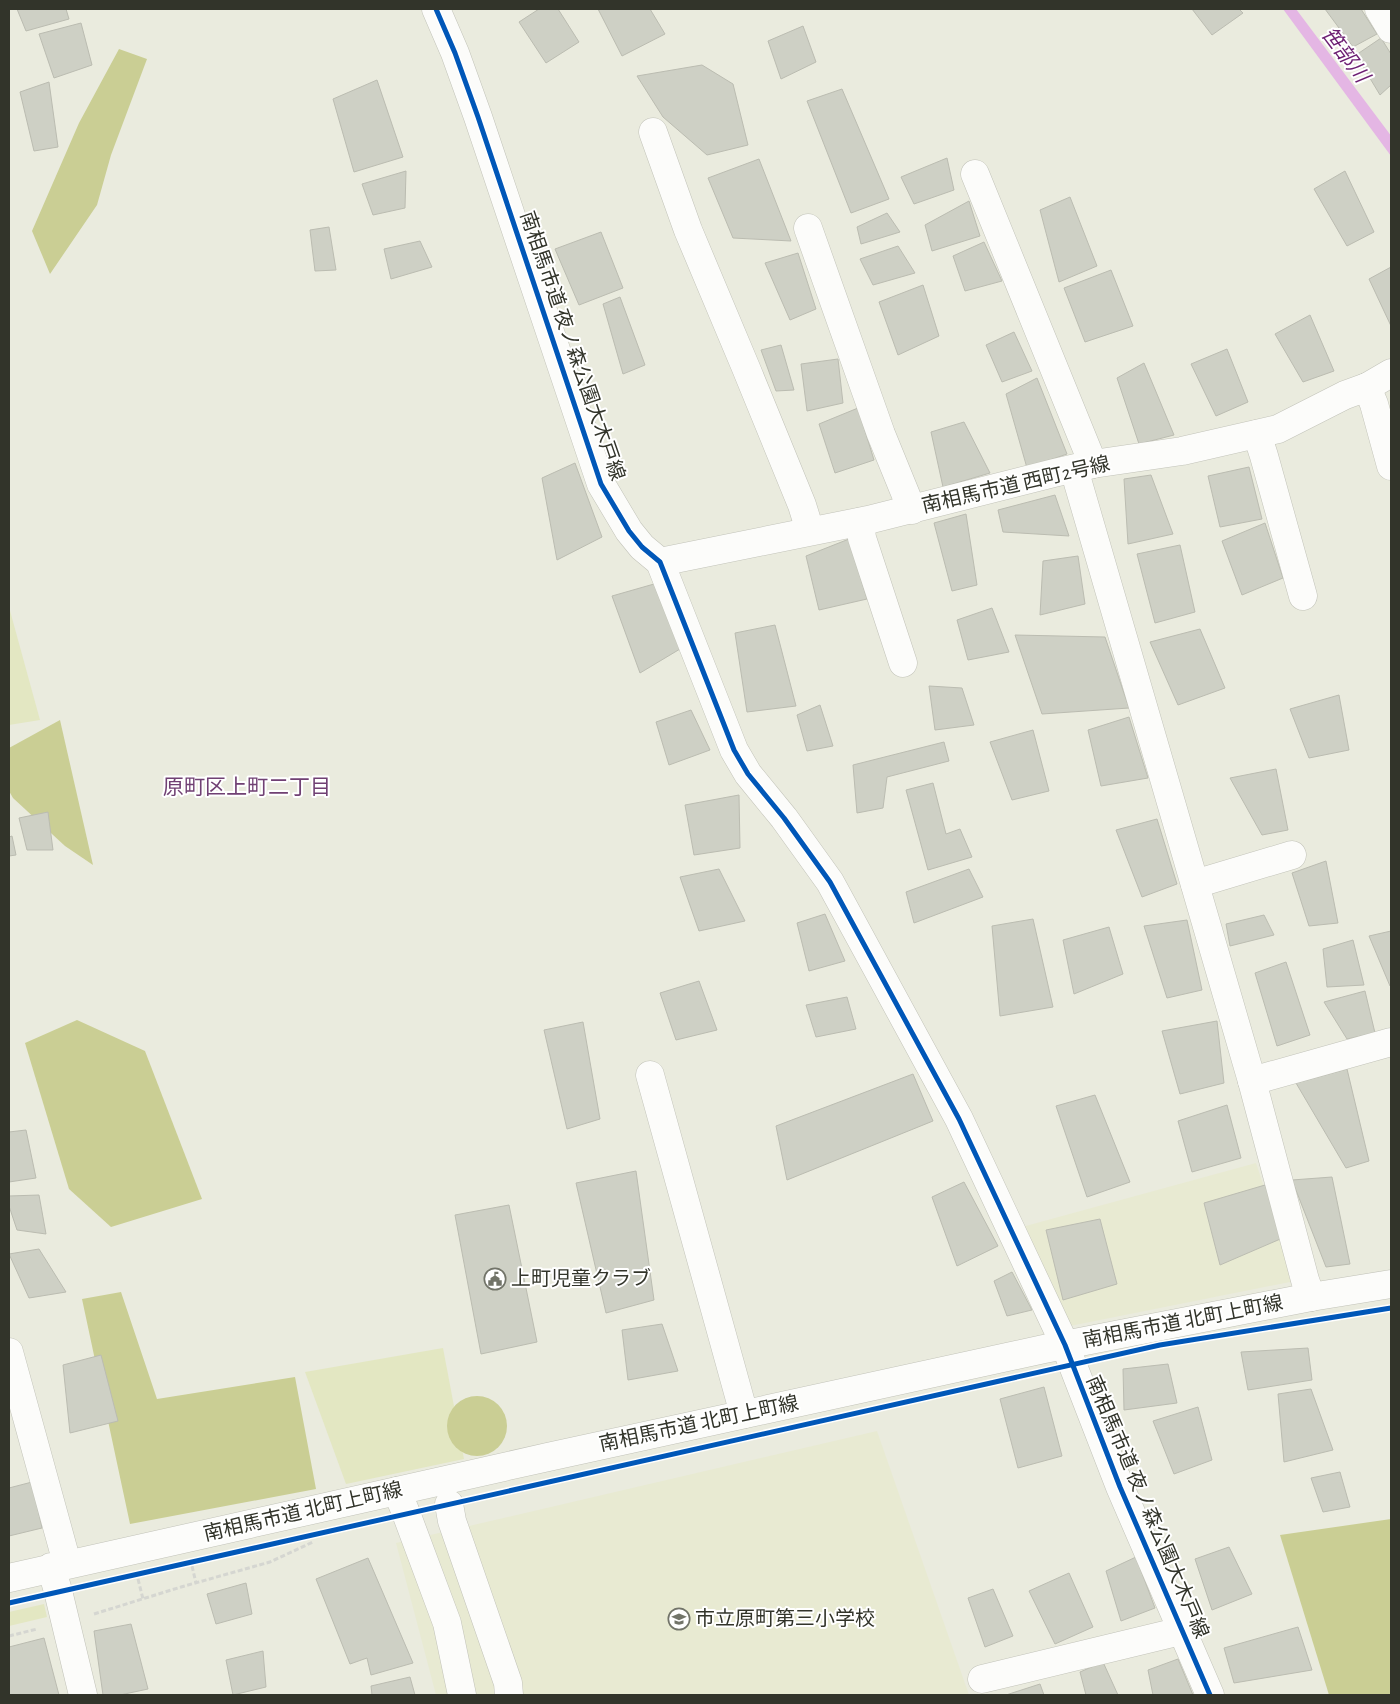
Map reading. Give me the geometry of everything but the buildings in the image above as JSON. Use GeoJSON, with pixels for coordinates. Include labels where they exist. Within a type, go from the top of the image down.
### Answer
{"type":"FeatureCollection","features":[{"type":"Feature","properties":{"kind":"street","name":"南相馬市道 夜ノ森公園大木戸線"},"geometry":{"type":"LineString","coordinates":[[436,9],[455,53],[478,117],[601,484],[629,531],[642,547],[660,562],[734,750],[748,774],[784,818],[830,882],[883,976],[959,1119],[1065,1345],[1120,1487],[1210,1695]]}},
{"type":"Feature","properties":{"kind":"street"},"geometry":{"type":"LineString","coordinates":[[1379,9],[1391,29]]}},
{"type":"Feature","properties":{"kind":"street"},"geometry":{"type":"LineString","coordinates":[[653,132],[688,230],[750,376],[802,505],[810,531]]}},
{"type":"Feature","properties":{"kind":"street"},"geometry":{"type":"LineString","coordinates":[[975,174],[1084,467],[1195,884],[1252,1081],[1302,1270],[1311,1297]]}},
{"type":"Feature","properties":{"kind":"street"},"geometry":{"type":"LineString","coordinates":[[808,228],[881,434],[912,510]]}},
{"type":"Feature","properties":{"kind":"street","name":"南相馬市道 西町2号線"},"geometry":{"type":"LineString","coordinates":[[660,562],[860,522],[912,510],[997,486],[1084,467],[1182,451],[1278,429],[1345,395],[1367,387],[1391,373]]}},
{"type":"Feature","properties":{"kind":"street"},"geometry":{"type":"LineString","coordinates":[[1367,387],[1374,404],[1391,466]]}},
{"type":"Feature","properties":{"kind":"street"},"geometry":{"type":"LineString","coordinates":[[1257,434],[1303,596]]}},
{"type":"Feature","properties":{"kind":"street"},"geometry":{"type":"LineString","coordinates":[[860,522],[862,538],[903,663]]}},
{"type":"Feature","properties":{"kind":"street"},"geometry":{"type":"LineString","coordinates":[[1195,884],[1292,855]]}},
{"type":"Feature","properties":{"kind":"street"},"geometry":{"type":"LineString","coordinates":[[1252,1081],[1391,1042]]}},
{"type":"Feature","properties":{"kind":"street"},"geometry":{"type":"LineString","coordinates":[[650,1075],[744,1414]]}},
{"type":"Feature","properties":{"kind":"street","name":"南相馬市道 北町上町線"},"geometry":{"type":"LineString","coordinates":[[9,1578],[59,1565],[199,1536],[744,1414],[1065,1345],[1311,1297],[1391,1284]]}},
{"type":"Feature","properties":{"kind":"street"},"geometry":{"type":"LineString","coordinates":[[9,1352],[59,1565],[58,1591],[83,1695]]}},
{"type":"Feature","properties":{"kind":"street"},"geometry":{"type":"LineString","coordinates":[[397,1492],[447,1623],[462,1695]]}},
{"type":"Feature","properties":{"kind":"street"},"geometry":{"type":"LineString","coordinates":[[449,1504],[452,1521],[508,1683],[509,1695]]}},
{"type":"Feature","properties":{"kind":"street"},"geometry":{"type":"LineString","coordinates":[[982,1679],[1181,1631]]}},
{"type":"Feature","properties":{"kind":"path"},"geometry":{"type":"LineString","coordinates":[[9,1636],[97,1613],[270,1562],[322,1538]]}},
{"type":"Feature","properties":{"kind":"path"},"geometry":{"type":"LineString","coordinates":[[183,1563],[191,1561],[196,1583]]}},
{"type":"Feature","properties":{"kind":"path"},"geometry":{"type":"LineString","coordinates":[[137,1573],[143,1599]]}},
{"type":"Feature","properties":{"kind":"shaded area"},"geometry":{"type":"Polygon","coordinates":[[[1283,9],[1296,9],[1389,133],[1391,136],[1391,156],[1283,9]]]}},
{"type":"Feature","properties":{"kind":"shaded area"},"geometry":{"type":"Polygon","coordinates":[[[9,607],[40,720],[9,725],[9,607]]]}},
{"type":"Feature","properties":{"kind":"shaded area"},"geometry":{"type":"Polygon","coordinates":[[[1256,1163],[1295,1281],[1065,1327],[1022,1227],[1256,1163]]]}},
{"type":"Feature","properties":{"kind":"shaded area"},"geometry":{"type":"Polygon","coordinates":[[[443,1348],[464,1459],[346,1484],[305,1372],[443,1348]]]}},
{"type":"Feature","properties":{"kind":"shaded area","name":"市立原町第三小学校"},"geometry":{"type":"Polygon","coordinates":[[[877,1431],[969,1695],[436,1695],[396,1543],[877,1431]]]}},
{"type":"Feature","properties":{"kind":"shaded area"},"geometry":{"type":"Polygon","coordinates":[[[44,1604],[47,1617],[9,1626],[9,1612],[44,1604]]]}},
{"type":"Feature","properties":{"kind":"green space"},"geometry":{"type":"Polygon","coordinates":[[[119,49],[147,59],[111,155],[97,205],[50,274],[32,231],[79,123],[119,49]]]}},
{"type":"Feature","properties":{"kind":"green space"},"geometry":{"type":"Polygon","coordinates":[[[60,720],[93,865],[65,846],[13,798],[9,791],[9,748],[60,720]]]}},
{"type":"Feature","properties":{"kind":"green space"},"geometry":{"type":"Polygon","coordinates":[[[77,1020],[145,1051],[202,1199],[111,1227],[69,1189],[25,1043],[77,1020]]]}},
{"type":"Feature","properties":{"kind":"green space"},"geometry":{"type":"Polygon","coordinates":[[[121,1292],[157,1399],[295,1377],[316,1489],[130,1524],[82,1299],[121,1292]]]}},
{"type":"Feature","properties":{"kind":"green space"},"geometry":{"type":"Polygon","coordinates":[[[477,1396],[494,1401],[502,1409],[507,1426],[502,1443],[494,1451],[477,1456],[460,1451],[452,1443],[447,1426],[452,1409],[460,1401],[477,1396]]]}},
{"type":"Feature","properties":{"kind":"green space"},"geometry":{"type":"Polygon","coordinates":[[[1391,1519],[1391,1695],[1329,1695],[1280,1535],[1391,1519]]]}},
{"type":"Feature","properties":{"kind":"cycle path"},"geometry":{"type":"LineString","coordinates":[[436,9],[455,53],[478,117],[601,484],[629,531],[642,547],[660,562],[734,750],[748,774],[784,818],[830,882],[959,1119],[1065,1345],[1120,1487],[1210,1695]]}},
{"type":"Feature","properties":{"kind":"cycle path"},"geometry":{"type":"LineString","coordinates":[[9,1603],[1160,1345],[1391,1308]]}},
{"type":"Feature","properties":{"kind":"place","name":"上町児童クラブ"},"geometry":{"type":"Point","coordinates":[495,1279]}},
{"type":"Feature","properties":{"kind":"place","name":"市立原町第三小学校"},"geometry":{"type":"Point","coordinates":[679,1619]}},
{"type":"Feature","properties":{"kind":"district","name":"原町区上町二丁目"},"geometry":{"type":"Point","coordinates":[247,787]}},
{"type":"Feature","properties":{"kind":"water label","name":"笹部川"},"geometry":{"type":"Point","coordinates":[1345,55]}}]}
